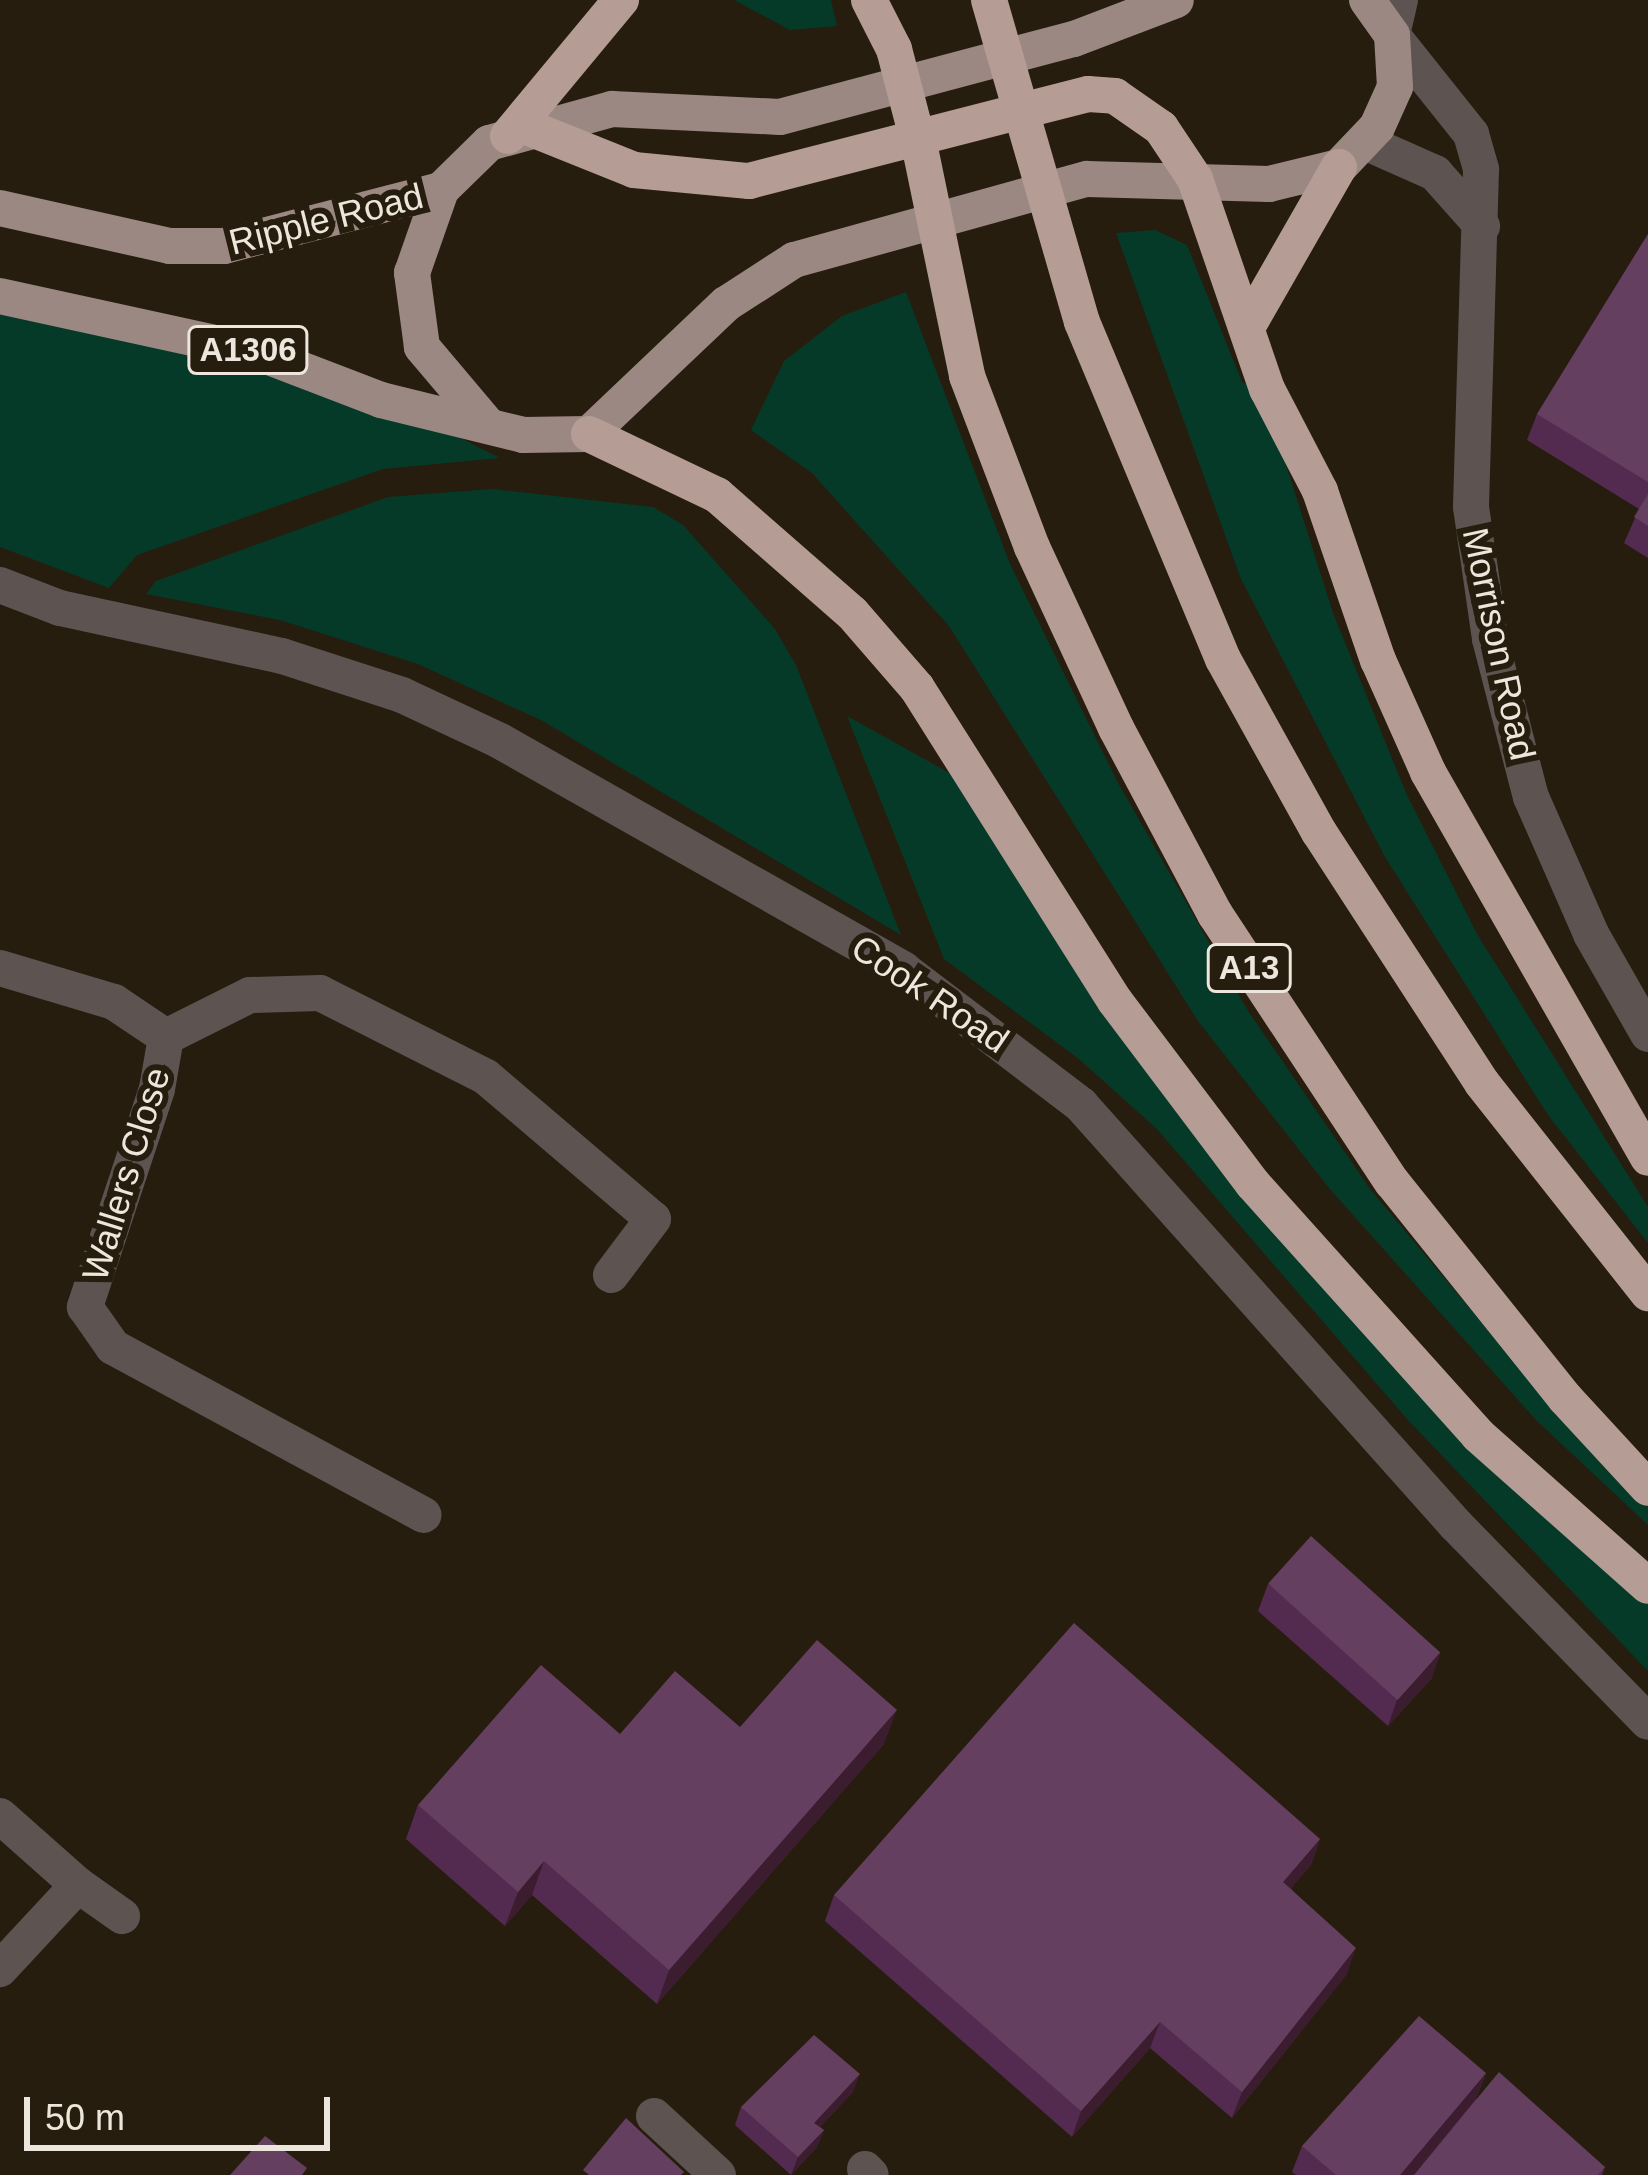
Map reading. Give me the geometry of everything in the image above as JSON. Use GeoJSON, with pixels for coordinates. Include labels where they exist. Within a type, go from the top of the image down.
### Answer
{"type":"FeatureCollection","features":[{"type":"Feature","properties":{"kind":"highway"},"geometry":{"type":"LineString","coordinates":[[621,0],[520,132],[634,170],[749,181],[1058,99],[1101,95],[1140,109],[1181,151],[1249,324],[1267,389],[1320,491],[1378,660],[1428,772],[1648,1158]]}},
{"type":"Feature","properties":{"kind":"highway","name":"A13"},"geometry":{"type":"LineString","coordinates":[[869,0],[899,70],[968,376],[1032,547],[1215,914],[1392,1182],[1565,1398],[1648,1488]]}},
{"type":"Feature","properties":{"kind":"highway"},"geometry":{"type":"LineString","coordinates":[[989,0],[1082,322],[1223,659],[1318,832],[1482,1083],[1648,1293]]}},
{"type":"Feature","properties":{"kind":"highway"},"geometry":{"type":"LineString","coordinates":[[1249,324],[1352,155]]}},
{"type":"Feature","properties":{"kind":"highway"},"geometry":{"type":"LineString","coordinates":[[589,434],[717,495],[852,613],[917,688],[1115,1001],[1253,1184],[1478,1435],[1648,1586]]}},
{"type":"Feature","properties":{"kind":"main road"},"geometry":{"type":"LineString","coordinates":[[1176,0],[1075,39],[780,117],[612,109],[520,132],[468,160],[441,190],[412,273],[412,316],[446,384],[489,426],[548,439],[589,434],[726,304],[794,260],[1087,179],[1288,183],[1352,155],[1395,87],[1396,17],[1367,0]]}},
{"type":"Feature","properties":{"kind":"main road","name":"Ripple Road"},"geometry":{"type":"LineString","coordinates":[[0,208],[170,247],[224,246],[441,190]]}},
{"type":"Feature","properties":{"kind":"main road","name":"A1306"},"geometry":{"type":"LineString","coordinates":[[8,300],[256,352],[381,400],[489,426]]}},
{"type":"Feature","properties":{"kind":"street","name":"Morrison Road"},"geometry":{"type":"LineString","coordinates":[[1396,17],[1471,134],[1482,226],[1471,507],[1490,639],[1531,796],[1592,934],[1648,1034]]}},
{"type":"Feature","properties":{"kind":"street"},"geometry":{"type":"LineString","coordinates":[[1352,155],[1435,173],[1482,226]]}},
{"type":"Feature","properties":{"kind":"street","name":"Cook Road"},"geometry":{"type":"LineString","coordinates":[[0,585],[59,608],[282,656],[402,695],[540,764],[920,982],[1081,1106],[1456,1525],[1648,1722]]}},
{"type":"Feature","properties":{"kind":"street","name":"Wallers Close"},"geometry":{"type":"LineString","coordinates":[[0,968],[114,1002],[166,1037],[157,1089],[85,1307],[113,1347],[424,1515]]}},
{"type":"Feature","properties":{"kind":"street"},"geometry":{"type":"LineString","coordinates":[[166,1037],[250,994],[320,993],[486,1077],[652,1219],[610,1275]]}},
{"type":"Feature","properties":{"kind":"street"},"geometry":{"type":"LineString","coordinates":[[0,1816],[78,1885],[122,1916]]}},
{"type":"Feature","properties":{"kind":"street"},"geometry":{"type":"LineString","coordinates":[[0,1969],[78,1885]]}},
{"type":"Feature","properties":{"kind":"street"},"geometry":{"type":"LineString","coordinates":[[654,2116],[718,2175]]}},
{"type":"Feature","properties":{"kind":"green space"},"geometry":{"type":"Polygon","coordinates":[[[734,0],[831,0],[837,26],[790,30],[734,0]]]}},
{"type":"Feature","properties":{"kind":"green space"},"geometry":{"type":"Polygon","coordinates":[[[1155,230],[1187,245],[1242,382],[1263,392],[1333,613],[1406,793],[1477,934],[1648,1207],[1648,1243],[1548,1115],[1385,857],[1241,579],[1116,233],[1155,230]]]}},
{"type":"Feature","properties":{"kind":"green space"},"geometry":{"type":"Polygon","coordinates":[[[906,292],[1010,564],[1117,781],[1248,1011],[1370,1189],[1537,1389],[1648,1504],[1648,1525],[1536,1420],[1329,1188],[1198,1021],[949,626],[812,473],[751,430],[784,361],[842,316],[906,292]]]}},
{"type":"Feature","properties":{"kind":"green space"},"geometry":{"type":"Polygon","coordinates":[[[0,312],[161,332],[401,408],[500,458],[383,469],[137,555],[109,588],[0,547],[0,312]]]}},
{"type":"Feature","properties":{"kind":"green space"},"geometry":{"type":"Polygon","coordinates":[[[492,489],[653,507],[683,525],[775,629],[796,665],[901,935],[541,720],[418,664],[280,620],[146,594],[156,581],[388,497],[492,489]]]}},
{"type":"Feature","properties":{"kind":"green space"},"geometry":{"type":"Polygon","coordinates":[[[847,716],[955,776],[1134,1042],[1648,1593],[1648,1671],[1407,1419],[1156,1128],[1079,1059],[944,959],[847,716]]]}},
{"type":"Feature","properties":{"kind":"building"},"geometry":{"type":"Polygon","coordinates":[[[1648,234],[1648,482],[1537,414],[1648,234]]]}},
{"type":"Feature","properties":{"kind":"building"},"geometry":{"type":"Polygon","coordinates":[[[1648,494],[1648,526],[1634,517],[1648,494]]]}},
{"type":"Feature","properties":{"kind":"building"},"geometry":{"type":"Polygon","coordinates":[[[1311,1536],[1440,1652],[1397,1700],[1268,1584],[1311,1536]]]}},
{"type":"Feature","properties":{"kind":"building"},"geometry":{"type":"Polygon","coordinates":[[[1074,1623],[1320,1839],[1283,1882],[1356,1948],[1242,2092],[1160,2022],[1081,2111],[834,1895],[1074,1623]]]}},
{"type":"Feature","properties":{"kind":"building"},"geometry":{"type":"Polygon","coordinates":[[[817,1640],[897,1710],[669,1970],[544,1861],[518,1892],[418,1805],[541,1665],[620,1734],[675,1671],[740,1727],[817,1640]]]}},
{"type":"Feature","properties":{"kind":"building"},"geometry":{"type":"Polygon","coordinates":[[[1419,2016],[1486,2073],[1400,2175],[1336,2175],[1302,2146],[1419,2016]]]}},
{"type":"Feature","properties":{"kind":"building"},"geometry":{"type":"Polygon","coordinates":[[[814,2035],[860,2074],[814,2123],[824,2130],[798,2157],[741,2107],[814,2035]]]}},
{"type":"Feature","properties":{"kind":"building"},"geometry":{"type":"Polygon","coordinates":[[[1499,2072],[1605,2167],[1598,2175],[1414,2175],[1499,2072]]]}},
{"type":"Feature","properties":{"kind":"building"},"geometry":{"type":"Polygon","coordinates":[[[626,2118],[684,2172],[589,2175],[583,2170],[626,2118]]]}},
{"type":"Feature","properties":{"kind":"building"},"geometry":{"type":"Polygon","coordinates":[[[265,2136],[307,2168],[302,2175],[230,2175],[265,2136]]]}}]}
